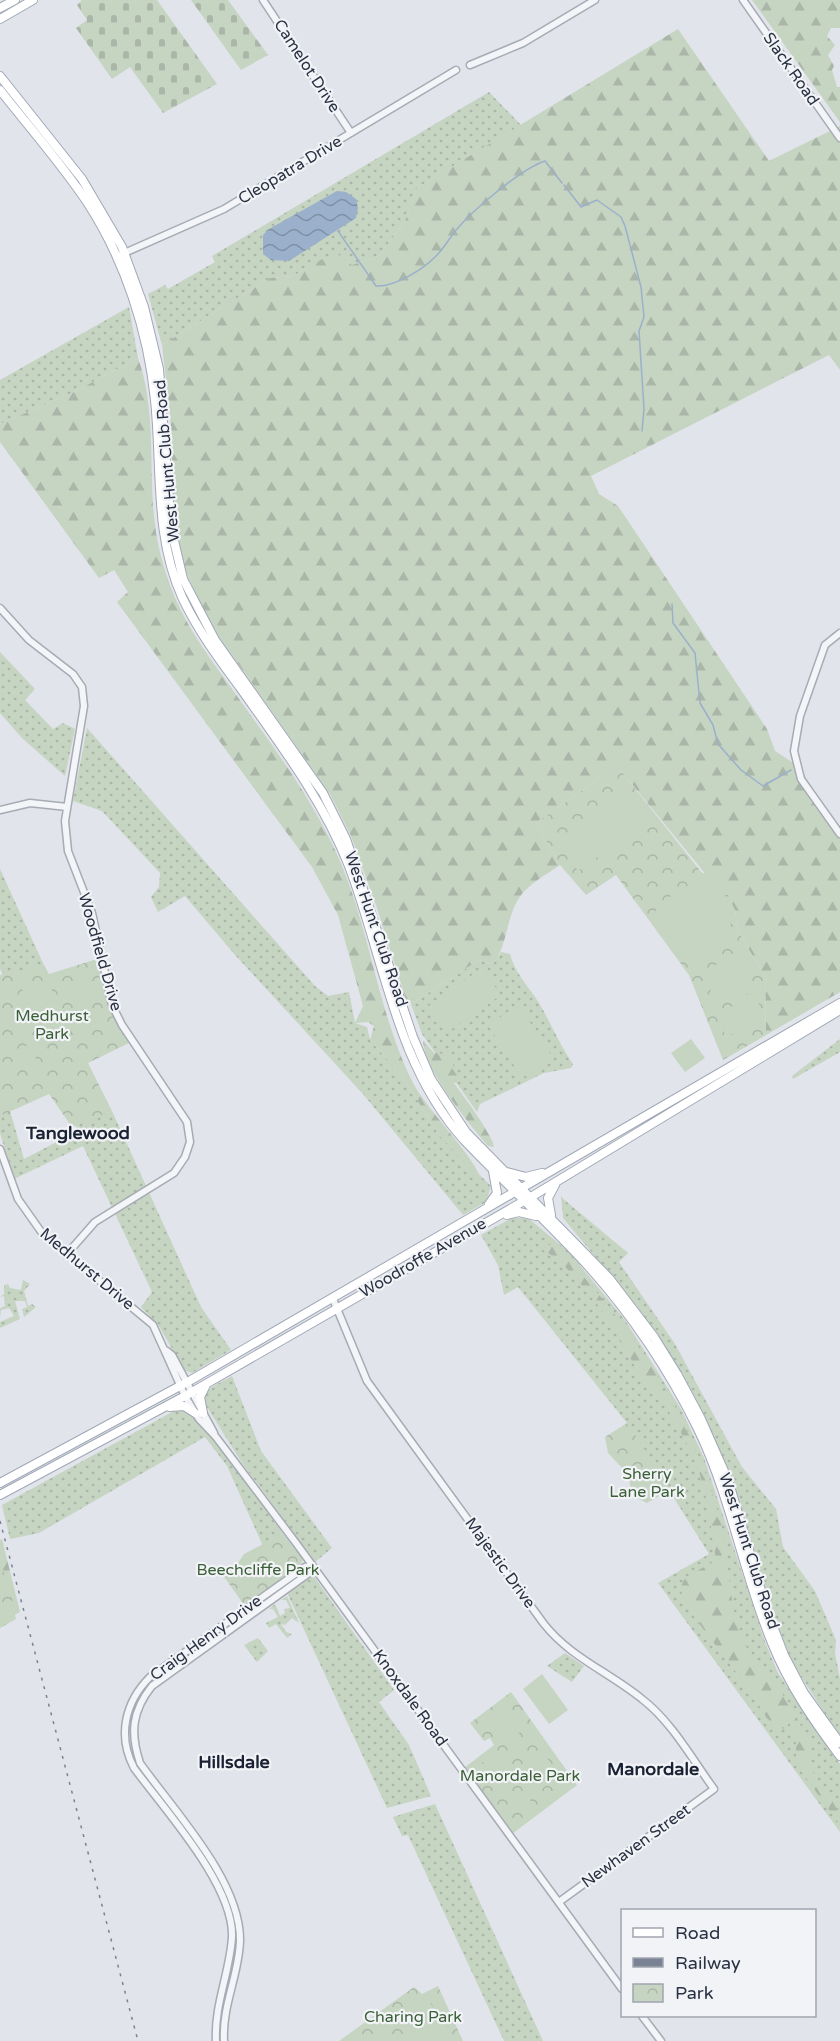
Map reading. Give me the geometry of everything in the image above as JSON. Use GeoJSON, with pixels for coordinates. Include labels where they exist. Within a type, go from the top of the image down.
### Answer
{"type":"FeatureCollection","features":[{"type":"Feature","properties":{"kind":"main road"},"geometry":{"type":"LineString","coordinates":[[0,8],[15,0]]}},
{"type":"Feature","properties":{"kind":"main road"},"geometry":{"type":"LineString","coordinates":[[0,19],[33,0]]}},
{"type":"Feature","properties":{"kind":"main road","name":"West Hunt Club Road"},"geometry":{"type":"LineString","coordinates":[[0,76],[92,193],[144,307],[159,369],[171,528],[187,590],[215,640],[322,793],[341,829],[366,893],[413,1037],[430,1079],[466,1132],[506,1172],[518,1190]]}},
{"type":"Feature","properties":{"kind":"main road","name":"West Hunt Club Road"},"geometry":{"type":"LineString","coordinates":[[0,90],[87,202],[120,255],[148,353],[155,403],[163,530],[182,597],[207,641],[316,799],[349,866],[416,1067],[450,1125],[492,1170],[553,1220],[597,1264],[633,1308],[659,1345],[695,1406],[732,1491],[767,1611],[779,1643],[804,1692],[840,1743]]}},
{"type":"Feature","properties":{"kind":"main road"},"geometry":{"type":"LineString","coordinates":[[39,140],[47,135]]}},
{"type":"Feature","properties":{"kind":"main road","name":"Woodroffe Avenue"},"geometry":{"type":"LineString","coordinates":[[0,1495],[206,1384],[527,1199],[633,1129],[840,1003]]}},
{"type":"Feature","properties":{"kind":"main road","name":"Woodroffe Avenue"},"geometry":{"type":"LineString","coordinates":[[0,1483],[184,1384],[480,1211],[552,1170],[633,1129],[840,1010]]}},
{"type":"Feature","properties":{"kind":"main road"},"geometry":{"type":"LineString","coordinates":[[480,1211],[496,1196],[497,1187],[492,1170]]}},
{"type":"Feature","properties":{"kind":"main road"},"geometry":{"type":"LineString","coordinates":[[506,1172],[526,1177],[552,1170]]}},
{"type":"Feature","properties":{"kind":"main road"},"geometry":{"type":"LineString","coordinates":[[553,1220],[548,1206],[548,1194],[563,1177]]}},
{"type":"Feature","properties":{"kind":"main road","name":"West Hunt Club Road"},"geometry":{"type":"LineString","coordinates":[[527,1199],[540,1217],[611,1293],[642,1334],[680,1395],[699,1431],[725,1495],[759,1609],[776,1654],[800,1700],[840,1756]]}},
{"type":"Feature","properties":{"kind":"main road"},"geometry":{"type":"LineString","coordinates":[[489,1221],[519,1212],[540,1217]]}},
{"type":"Feature","properties":{"kind":"main road"},"geometry":{"type":"LineString","coordinates":[[377,1272],[383,1281]]}},
{"type":"Feature","properties":{"kind":"main road"},"geometry":{"type":"LineString","coordinates":[[165,1407],[184,1406],[199,1413],[200,1397],[206,1384]]}},
{"type":"Feature","properties":{"kind":"main road"},"geometry":{"type":"LineString","coordinates":[[14,1476],[18,1485]]}},
{"type":"Feature","properties":{"kind":"street","name":"Camelot Drive"},"geometry":{"type":"LineString","coordinates":[[263,0],[351,133]]}},
{"type":"Feature","properties":{"kind":"street"},"geometry":{"type":"LineString","coordinates":[[470,64],[523,43],[595,0]]}},
{"type":"Feature","properties":{"kind":"street","name":"Slack Road"},"geometry":{"type":"LineString","coordinates":[[742,0],[840,138]]}},
{"type":"Feature","properties":{"kind":"street","name":"Cleopatra Drive"},"geometry":{"type":"LineString","coordinates":[[120,255],[209,217],[456,70]]}},
{"type":"Feature","properties":{"kind":"street","name":"Woodfield Drive"},"geometry":{"type":"LineString","coordinates":[[0,608],[29,640],[73,674],[82,687],[84,706],[65,821],[68,851],[92,913],[112,1005],[123,1027],[185,1119],[190,1142],[185,1157],[174,1173],[95,1222],[66,1255]]}},
{"type":"Feature","properties":{"kind":"street"},"geometry":{"type":"LineString","coordinates":[[840,633],[825,645],[800,716],[794,751],[801,779],[840,834]]}},
{"type":"Feature","properties":{"kind":"street"},"geometry":{"type":"LineString","coordinates":[[0,810],[30,803],[67,807]]}},
{"type":"Feature","properties":{"kind":"street","name":"Medhurst Drive"},"geometry":{"type":"LineString","coordinates":[[0,1149],[18,1199],[42,1233],[66,1255],[146,1318],[158,1333],[184,1384]]}},
{"type":"Feature","properties":{"kind":"street","name":"Majestic Drive"},"geometry":{"type":"LineString","coordinates":[[333,1299],[367,1382],[544,1624],[569,1651],[642,1698],[656,1711],[714,1789]]}},
{"type":"Feature","properties":{"kind":"street","name":"Knoxdale Road"},"geometry":{"type":"LineString","coordinates":[[184,1384],[199,1413],[216,1437],[621,1988]]}},
{"type":"Feature","properties":{"kind":"street","name":"Craig Henry Drive"},"geometry":{"type":"LineString","coordinates":[[216,2041],[217,2012],[231,1940],[229,1913],[214,1878],[134,1768],[128,1757],[125,1727],[135,1695],[150,1677],[305,1567],[313,1566]]}},
{"type":"Feature","properties":{"kind":"street","name":"Craig Henry Drive"},"geometry":{"type":"LineString","coordinates":[[224,2041],[227,1997],[240,1944],[237,1912],[221,1873],[140,1763],[133,1744],[134,1719],[143,1697],[152,1686],[309,1573],[313,1566]]}},
{"type":"Feature","properties":{"kind":"street","name":"Newhaven Street"},"geometry":{"type":"LineString","coordinates":[[559,1902],[714,1789]]}},
{"type":"Feature","properties":{"kind":"street"},"geometry":{"type":"LineString","coordinates":[[643,2017],[661,2041]]}},
{"type":"Feature","properties":{"kind":"green space"},"geometry":{"type":"Polygon","coordinates":[[[82,0],[157,0],[217,84],[163,113],[130,67],[112,79],[76,28],[87,20],[77,5],[82,0]]]}},
{"type":"Feature","properties":{"kind":"green space"},"geometry":{"type":"Polygon","coordinates":[[[191,0],[228,0],[268,55],[241,70],[191,0]]]}},
{"type":"Feature","properties":{"kind":"green space"},"geometry":{"type":"Polygon","coordinates":[[[752,0],[840,0],[840,28],[831,28],[827,36],[835,45],[828,55],[834,66],[832,70],[837,87],[840,87],[840,122],[752,0]]]}},
{"type":"Feature","properties":{"kind":"green space"},"geometry":{"type":"Polygon","coordinates":[[[678,29],[769,161],[840,126],[840,370],[829,355],[591,476],[599,494],[618,506],[767,729],[775,751],[798,766],[840,830],[840,992],[766,1035],[765,977],[738,931],[735,910],[617,766],[536,823],[560,865],[532,884],[519,898],[502,948],[493,964],[479,960],[411,1004],[407,1003],[351,836],[330,794],[208,621],[183,565],[175,530],[170,414],[162,345],[270,278],[293,276],[335,252],[352,265],[379,256],[405,221],[417,188],[678,29]]]}},
{"type":"Feature","properties":{"kind":"green space"},"geometry":{"type":"Polygon","coordinates":[[[489,92],[521,125],[417,188],[405,221],[379,256],[352,265],[335,253],[293,276],[270,278],[162,345],[148,294],[165,285],[168,289],[215,262],[212,256],[489,92]]]}},
{"type":"Feature","properties":{"kind":"green space"},"geometry":{"type":"Polygon","coordinates":[[[129,307],[138,358],[72,393],[0,424],[0,380],[129,307]]]}},
{"type":"Feature","properties":{"kind":"green space"},"geometry":{"type":"Polygon","coordinates":[[[138,358],[148,399],[156,534],[176,600],[202,646],[313,808],[347,878],[400,1055],[420,1094],[470,1159],[481,1180],[439,1135],[402,1076],[370,1040],[374,1026],[368,1022],[355,1023],[363,1006],[338,915],[312,867],[117,602],[128,592],[114,570],[99,578],[0,442],[0,424],[72,393],[138,358]]]}},
{"type":"Feature","properties":{"kind":"green space"},"geometry":{"type":"Polygon","coordinates":[[[0,652],[35,689],[25,700],[53,729],[63,723],[75,729],[65,776],[22,738],[0,713],[0,652]]]}},
{"type":"Feature","properties":{"kind":"green space"},"geometry":{"type":"Polygon","coordinates":[[[87,728],[315,986],[328,996],[349,992],[355,1023],[367,1027],[370,1040],[402,1076],[439,1135],[491,1186],[486,1202],[463,1215],[363,1094],[236,956],[185,896],[158,912],[151,897],[159,887],[160,873],[102,811],[73,801],[87,728]]]}},
{"type":"Feature","properties":{"kind":"green space"},"geometry":{"type":"Polygon","coordinates":[[[617,766],[702,873],[718,874],[735,910],[738,931],[765,977],[766,1035],[723,1060],[689,975],[616,875],[586,895],[560,865],[536,823],[617,766]]]}},
{"type":"Feature","properties":{"kind":"green space"},"geometry":{"type":"Polygon","coordinates":[[[627,790],[649,820],[578,871],[557,840],[627,790]]]}},
{"type":"Feature","properties":{"kind":"green space"},"geometry":{"type":"Polygon","coordinates":[[[0,869],[47,972],[19,971],[3,975],[0,969],[0,869]]]}},
{"type":"Feature","properties":{"kind":"green space"},"geometry":{"type":"Polygon","coordinates":[[[718,878],[729,905],[731,927],[721,947],[698,966],[682,956],[655,917],[657,905],[698,879],[718,878]]]}},
{"type":"Feature","properties":{"kind":"green space"},"geometry":{"type":"Polygon","coordinates":[[[741,949],[744,951],[755,992],[714,1002],[709,982],[713,969],[741,949]]]}},
{"type":"Feature","properties":{"kind":"green space"},"geometry":{"type":"Polygon","coordinates":[[[501,952],[510,954],[518,973],[539,1003],[573,1064],[571,1068],[544,1073],[480,1104],[477,1112],[422,1034],[411,1004],[479,960],[493,964],[501,952]]]}},
{"type":"Feature","properties":{"kind":"green space","name":"Medhurst Park"},"geometry":{"type":"Polygon","coordinates":[[[97,959],[109,1002],[129,1043],[88,1063],[112,1111],[72,1127],[49,1094],[0,1116],[0,975],[44,965],[49,974],[97,959]]]}},
{"type":"Feature","properties":{"kind":"green space"},"geometry":{"type":"Polygon","coordinates":[[[482,968],[501,995],[446,1033],[427,1007],[482,968]]]}},
{"type":"Feature","properties":{"kind":"green space"},"geometry":{"type":"Polygon","coordinates":[[[47,979],[68,1028],[44,1038],[22,989],[47,979]]]}},
{"type":"Feature","properties":{"kind":"green space"},"geometry":{"type":"Polygon","coordinates":[[[86,986],[90,995],[74,1002],[70,993],[86,986]]]}},
{"type":"Feature","properties":{"kind":"green space"},"geometry":{"type":"Polygon","coordinates":[[[758,1000],[764,1026],[725,1036],[719,1010],[758,1000]]]}},
{"type":"Feature","properties":{"kind":"green space"},"geometry":{"type":"Polygon","coordinates":[[[519,1005],[553,1058],[522,1078],[488,1025],[519,1005]]]}},
{"type":"Feature","properties":{"kind":"green space"},"geometry":{"type":"Polygon","coordinates":[[[691,1039],[705,1058],[685,1072],[671,1053],[691,1039]]]}},
{"type":"Feature","properties":{"kind":"green space"},"geometry":{"type":"Polygon","coordinates":[[[840,1039],[840,1052],[793,1079],[792,1076],[840,1039]]]}},
{"type":"Feature","properties":{"kind":"green space"},"geometry":{"type":"Polygon","coordinates":[[[423,1040],[434,1053],[446,1054],[454,1065],[451,1067],[461,1081],[454,1083],[483,1125],[494,1147],[488,1146],[439,1081],[425,1052],[423,1040]]]}},
{"type":"Feature","properties":{"kind":"green space"},"geometry":{"type":"Polygon","coordinates":[[[26,1046],[33,1049],[36,1056],[33,1063],[26,1066],[19,1063],[16,1056],[19,1049],[26,1046]]]}},
{"type":"Feature","properties":{"kind":"green space"},"geometry":{"type":"Polygon","coordinates":[[[66,1110],[104,1114],[112,1111],[201,1307],[231,1350],[192,1373],[184,1370],[159,1326],[141,1307],[152,1292],[83,1146],[14,1179],[0,1133],[0,1116],[10,1111],[24,1159],[76,1132],[76,1126],[66,1110]]]}},
{"type":"Feature","properties":{"kind":"green space"},"geometry":{"type":"Polygon","coordinates":[[[561,1197],[628,1253],[619,1262],[675,1344],[742,1467],[776,1509],[783,1547],[815,1591],[836,1640],[835,1653],[840,1679],[840,1737],[795,1667],[781,1637],[725,1463],[688,1384],[639,1309],[563,1218],[561,1197]]]}},
{"type":"Feature","properties":{"kind":"green space"},"geometry":{"type":"Polygon","coordinates":[[[512,1218],[528,1218],[569,1252],[625,1320],[681,1409],[704,1458],[765,1642],[778,1673],[840,1764],[840,1832],[658,1583],[709,1554],[627,1423],[518,1287],[504,1295],[498,1265],[481,1235],[512,1218]]]}},
{"type":"Feature","properties":{"kind":"green space"},"geometry":{"type":"Polygon","coordinates":[[[541,1242],[562,1252],[610,1309],[651,1365],[685,1426],[711,1490],[721,1523],[733,1603],[741,1634],[748,1650],[769,1674],[799,1722],[810,1745],[812,1769],[834,1801],[840,1825],[801,1771],[796,1759],[796,1742],[789,1721],[787,1728],[778,1729],[766,1717],[751,1692],[686,1606],[682,1596],[683,1582],[692,1573],[715,1561],[707,1502],[697,1463],[667,1409],[648,1390],[611,1323],[588,1292],[558,1259],[538,1247],[541,1242]]]}},
{"type":"Feature","properties":{"kind":"green space"},"geometry":{"type":"Polygon","coordinates":[[[23,1280],[30,1284],[24,1291],[28,1306],[32,1304],[36,1307],[24,1317],[22,1309],[27,1307],[25,1301],[15,1301],[20,1319],[0,1328],[0,1322],[14,1316],[9,1308],[1,1310],[0,1318],[0,1308],[5,1306],[4,1296],[0,1297],[4,1294],[4,1285],[8,1284],[10,1288],[21,1290],[23,1280]]]}},
{"type":"Feature","properties":{"kind":"green space"},"geometry":{"type":"Polygon","coordinates":[[[232,1376],[261,1451],[332,1548],[315,1562],[242,1463],[205,1404],[209,1390],[232,1376]]]}},
{"type":"Feature","properties":{"kind":"green space"},"geometry":{"type":"Polygon","coordinates":[[[181,1410],[204,1428],[283,1534],[263,1546],[227,1466],[205,1437],[39,1533],[10,1539],[2,1505],[174,1411],[181,1410]]]}},
{"type":"Feature","properties":{"kind":"green space","name":"Sherry Lane Park"},"geometry":{"type":"Polygon","coordinates":[[[627,1423],[671,1489],[647,1503],[633,1496],[627,1473],[608,1453],[605,1437],[627,1423]]]}},
{"type":"Feature","properties":{"kind":"green space","name":"Beechcliffe Park"},"geometry":{"type":"Polygon","coordinates":[[[283,1534],[303,1559],[300,1566],[244,1605],[220,1571],[238,1563],[244,1554],[283,1534]]]}},
{"type":"Feature","properties":{"kind":"green space"},"geometry":{"type":"Polygon","coordinates":[[[2,1539],[20,1612],[0,1623],[0,1540],[2,1539]]]}},
{"type":"Feature","properties":{"kind":"green space"},"geometry":{"type":"Polygon","coordinates":[[[0,1557],[16,1619],[0,1628],[0,1557]]]}},
{"type":"Feature","properties":{"kind":"green space"},"geometry":{"type":"Polygon","coordinates":[[[311,1576],[315,1578],[394,1690],[379,1702],[409,1745],[431,1796],[387,1808],[287,1593],[311,1576]]]}},
{"type":"Feature","properties":{"kind":"green space"},"geometry":{"type":"Polygon","coordinates":[[[287,1596],[299,1623],[292,1618],[285,1625],[281,1624],[286,1632],[292,1634],[287,1638],[276,1624],[269,1628],[266,1623],[278,1617],[273,1609],[269,1609],[275,1604],[280,1616],[285,1613],[284,1609],[290,1608],[286,1600],[281,1600],[287,1596]]]}},
{"type":"Feature","properties":{"kind":"green space"},"geometry":{"type":"Polygon","coordinates":[[[258,1638],[268,1651],[257,1662],[244,1645],[258,1638]]]}},
{"type":"Feature","properties":{"kind":"green space"},"geometry":{"type":"Polygon","coordinates":[[[565,1653],[584,1666],[572,1682],[547,1666],[565,1653]]]}},
{"type":"Feature","properties":{"kind":"green space"},"geometry":{"type":"Polygon","coordinates":[[[542,1674],[568,1710],[549,1724],[523,1689],[542,1674]]]}},
{"type":"Feature","properties":{"kind":"green space","name":"Manordale Park"},"geometry":{"type":"Polygon","coordinates":[[[511,1692],[577,1785],[512,1834],[464,1768],[494,1745],[490,1738],[484,1741],[470,1723],[511,1692]]]}},
{"type":"Feature","properties":{"kind":"green space"},"geometry":{"type":"Polygon","coordinates":[[[508,1704],[526,1728],[510,1739],[499,1737],[486,1720],[508,1704]]]}},
{"type":"Feature","properties":{"kind":"green space"},"geometry":{"type":"Polygon","coordinates":[[[494,1751],[503,1763],[494,1771],[487,1768],[482,1761],[494,1751]]]}},
{"type":"Feature","properties":{"kind":"green space"},"geometry":{"type":"Polygon","coordinates":[[[545,1756],[554,1767],[544,1778],[534,1765],[545,1756]]]}},
{"type":"Feature","properties":{"kind":"green space"},"geometry":{"type":"Polygon","coordinates":[[[524,1792],[533,1804],[525,1810],[516,1797],[524,1792]]]}},
{"type":"Feature","properties":{"kind":"green space"},"geometry":{"type":"Polygon","coordinates":[[[435,1804],[543,2041],[504,2041],[408,1835],[402,1836],[393,1817],[435,1804]]]}},
{"type":"Feature","properties":{"kind":"green space","name":"Charing Park"},"geometry":{"type":"Polygon","coordinates":[[[438,1986],[463,2041],[339,2041],[414,1987],[422,1994],[438,1986]]]}},
{"type":"Feature","properties":{"kind":"green space"},"geometry":{"type":"Polygon","coordinates":[[[425,1995],[455,2041],[415,2041],[397,2013],[425,1995]]]}},
{"type":"Feature","properties":{"kind":"water"},"geometry":{"type":"Polygon","coordinates":[[[337,191],[346,192],[356,199],[358,208],[356,218],[289,261],[271,260],[263,254],[263,235],[269,229],[337,191]]]}},
{"type":"Feature","properties":{"kind":"waterway"},"geometry":{"type":"LineString","coordinates":[[338,231],[376,286],[384,286],[409,276],[425,266],[475,211],[498,190],[535,165],[545,161],[562,183]]}},
{"type":"Feature","properties":{"kind":"waterway"},"geometry":{"type":"LineString","coordinates":[[564,185],[581,207],[597,200],[621,217],[625,226],[641,287],[644,317],[639,331],[644,409],[642,431]]}},
{"type":"Feature","properties":{"kind":"waterway"},"geometry":{"type":"LineString","coordinates":[[672,604],[673,623],[695,653],[700,703],[713,725],[718,744],[741,770],[763,786],[791,770]]}},
{"type":"Feature","properties":{"kind":"railway"},"geometry":{"type":"LineString","coordinates":[[0,1521],[138,2041]]}},
{"type":"Feature","properties":{"kind":"district","name":"Tanglewood"},"geometry":{"type":"Point","coordinates":[78,1133]}},
{"type":"Feature","properties":{"kind":"district","name":"Hillsdale"},"geometry":{"type":"Point","coordinates":[234,1762]}},
{"type":"Feature","properties":{"kind":"district","name":"Manordale"},"geometry":{"type":"Point","coordinates":[653,1769]}}]}
